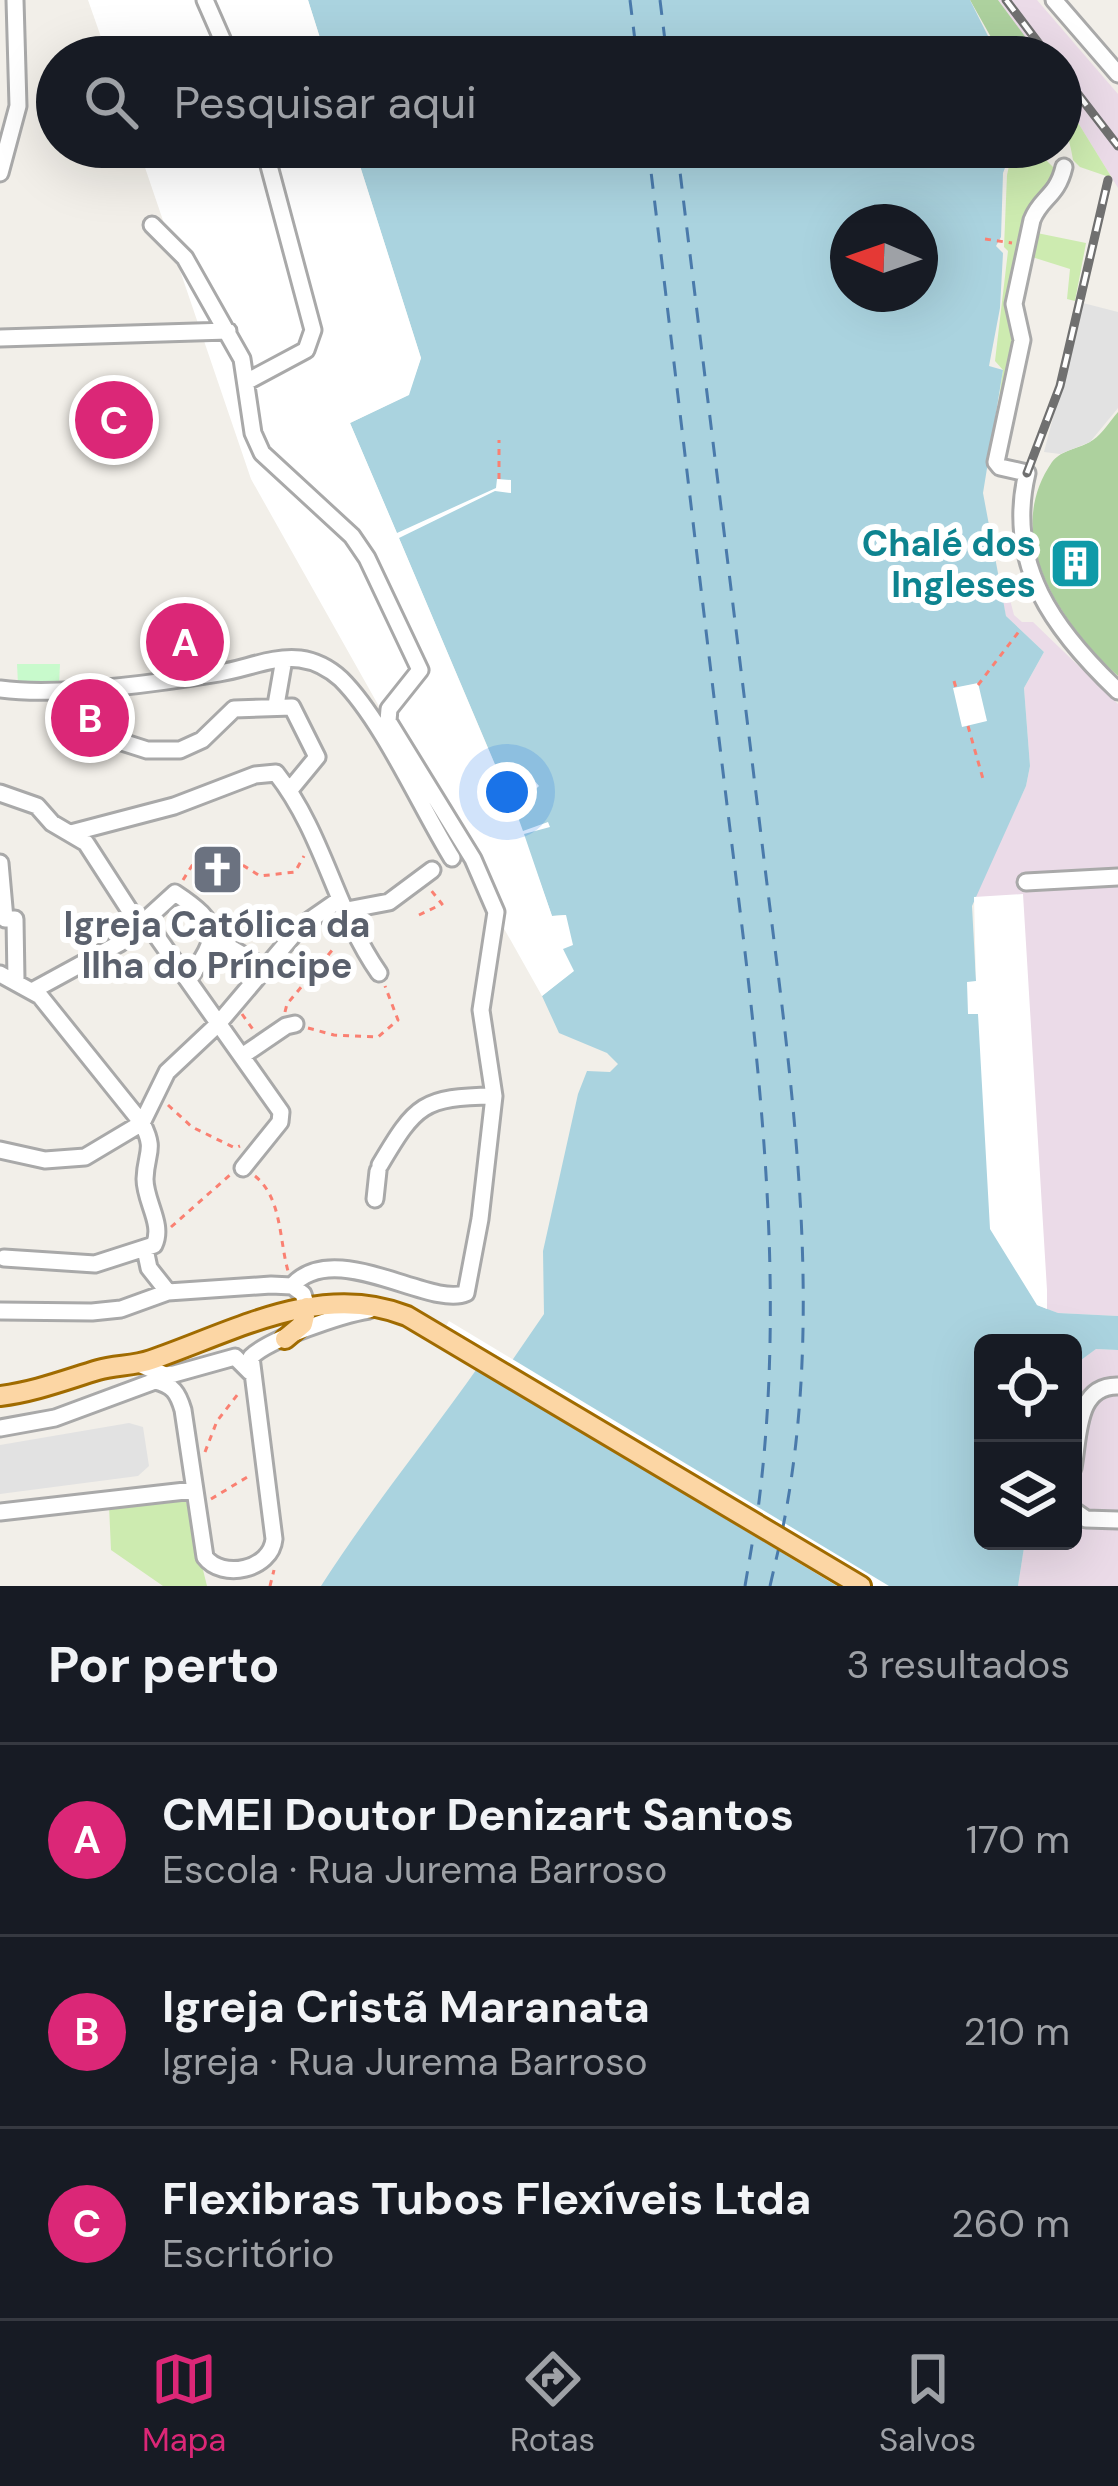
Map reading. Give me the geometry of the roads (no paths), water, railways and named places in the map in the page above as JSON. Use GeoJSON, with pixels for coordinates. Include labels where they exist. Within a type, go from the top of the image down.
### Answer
{"type":"FeatureCollection","features":[{"type":"Feature","properties":{"kind":"main road"},"geometry":{"type":"LineString","coordinates":[[0,1408],[87,1386],[307,1307],[336,1301],[391,1310],[860,1586]]}},
{"type":"Feature","properties":{"kind":"main road"},"geometry":{"type":"LineString","coordinates":[[285,1339],[303,1324],[307,1307]]}},
{"type":"Feature","properties":{"kind":"main road"},"geometry":{"type":"LineString","coordinates":[[0,1396],[104,1368],[139,1364]]}},
{"type":"Feature","properties":{"kind":"street"},"geometry":{"type":"LineString","coordinates":[[0,173],[18,106],[15,0]]}},
{"type":"Feature","properties":{"kind":"street"},"geometry":{"type":"LineString","coordinates":[[205,0],[221,36]]}},
{"type":"Feature","properties":{"kind":"street"},"geometry":{"type":"LineString","coordinates":[[1054,0],[1118,74]]}},
{"type":"Feature","properties":{"kind":"street"},"geometry":{"type":"LineString","coordinates":[[248,380],[306,350],[314,330],[270,168]]}},
{"type":"Feature","properties":{"kind":"street"},"geometry":{"type":"LineString","coordinates":[[1064,168],[1055,193],[1033,215],[1014,304],[1022,340],[996,462],[1027,473],[1021,503],[1022,539],[1036,590],[1078,652],[1118,692]]}},
{"type":"Feature","properties":{"kind":"street"},"geometry":{"type":"LineString","coordinates":[[0,1311],[121,1310],[167,1292],[292,1286],[312,1273],[334,1270],[368,1273],[452,1297],[466,1293],[480,1219],[494,1096],[481,1010],[496,912],[473,859],[388,721],[389,709],[418,676],[419,663],[352,536],[262,453],[253,433],[248,380],[228,331],[185,258],[152,225]]}},
{"type":"Feature","properties":{"kind":"street"},"geometry":{"type":"LineString","coordinates":[[0,338],[228,331]]}},
{"type":"Feature","properties":{"kind":"street"},"geometry":{"type":"LineString","coordinates":[[276,705],[284,659]]}},
{"type":"Feature","properties":{"kind":"street"},"geometry":{"type":"LineString","coordinates":[[0,689],[98,686],[221,673],[284,659],[311,662],[338,676],[452,858]]}},
{"type":"Feature","properties":{"kind":"street"},"geometry":{"type":"LineString","coordinates":[[98,686],[100,735],[147,749],[180,750],[202,740],[234,709],[292,706],[316,757],[290,791]]}},
{"type":"Feature","properties":{"kind":"street"},"geometry":{"type":"LineString","coordinates":[[70,832],[174,806],[255,775],[276,773],[322,847],[343,905],[380,973]]}},
{"type":"Feature","properties":{"kind":"street"},"geometry":{"type":"LineString","coordinates":[[0,793],[37,806],[52,823],[86,843],[242,1056],[281,1117],[247,1163]]}},
{"type":"Feature","properties":{"kind":"street"},"geometry":{"type":"LineString","coordinates":[[0,863],[3,920],[15,919],[4,977],[32,991],[142,1123],[152,1143],[145,1175],[158,1232],[157,1242],[146,1249],[95,1264],[4,1258]]}},
{"type":"Feature","properties":{"kind":"street"},"geometry":{"type":"LineString","coordinates":[[0,1150],[45,1160],[85,1157],[142,1123],[166,1072],[235,1006],[309,920],[343,905],[389,902],[427,874]]}},
{"type":"Feature","properties":{"kind":"street"},"geometry":{"type":"LineString","coordinates":[[1026,882],[1118,877]]}},
{"type":"Feature","properties":{"kind":"street"},"geometry":{"type":"LineString","coordinates":[[32,991],[91,962],[175,893],[207,915],[212,927],[188,980]]}},
{"type":"Feature","properties":{"kind":"street"},"geometry":{"type":"LineString","coordinates":[[208,944],[265,968]]}},
{"type":"Feature","properties":{"kind":"street"},"geometry":{"type":"LineString","coordinates":[[242,1056],[290,1025]]}},
{"type":"Feature","properties":{"kind":"street"},"geometry":{"type":"LineString","coordinates":[[375,1199],[379,1168],[411,1116],[446,1097],[494,1096]]}},
{"type":"Feature","properties":{"kind":"street"},"geometry":{"type":"LineString","coordinates":[[146,1249],[149,1268],[167,1292]]}},
{"type":"Feature","properties":{"kind":"street"},"geometry":{"type":"LineString","coordinates":[[292,1286],[303,1294],[307,1307]]}},
{"type":"Feature","properties":{"kind":"street"},"geometry":{"type":"LineString","coordinates":[[251,1287],[276,1290],[278,1305],[266,1318]]}},
{"type":"Feature","properties":{"kind":"street"},"geometry":{"type":"LineString","coordinates":[[0,1428],[55,1418],[154,1381],[178,1393],[208,1562],[220,1569],[258,1565],[268,1558],[274,1539],[252,1377],[254,1353],[363,1310],[391,1310]]}},
{"type":"Feature","properties":{"kind":"street"},"geometry":{"type":"LineString","coordinates":[[139,1364],[174,1375],[235,1357],[252,1377]]}},
{"type":"Feature","properties":{"kind":"street"},"geometry":{"type":"LineString","coordinates":[[1078,1442],[1087,1399],[1098,1388],[1118,1386]]}},
{"type":"Feature","properties":{"kind":"street"},"geometry":{"type":"LineString","coordinates":[[0,1512],[196,1498]]}},
{"type":"Feature","properties":{"kind":"street"},"geometry":{"type":"LineString","coordinates":[[1082,1516],[1118,1520]]}},
{"type":"Feature","properties":{"kind":"water"},"geometry":{"type":"Polygon","coordinates":[[[308,0],[970,0],[988,36],[319,36],[308,0]]]}},
{"type":"Feature","properties":{"kind":"water"},"geometry":{"type":"Polygon","coordinates":[[[361,168],[1005,168],[1001,237],[996,246],[1003,253],[1000,308],[989,366],[1003,370],[983,493],[1006,616],[1044,652],[1024,688],[1030,766],[1026,786],[972,906],[976,981],[969,1014],[978,1013],[1037,1305],[1058,1313],[1118,1316],[1118,1350],[1096,1349],[1082,1359],[1082,1334],[974,1334],[974,1550],[1024,1550],[1018,1586],[321,1586],[481,1363],[509,1365],[544,1314],[543,1251],[578,1094],[587,1071],[610,1072],[618,1064],[607,1053],[559,1033],[542,996],[573,971],[562,948],[565,915],[552,916],[514,809],[350,423],[408,395],[421,358],[361,168]]]}},
{"type":"Feature","properties":{"kind":"railway"},"geometry":{"type":"LineString","coordinates":[[1006,0],[1033,36]]}},
{"type":"Feature","properties":{"kind":"railway"},"geometry":{"type":"LineString","coordinates":[[1082,99],[1118,146]]}},
{"type":"Feature","properties":{"kind":"railway"},"geometry":{"type":"LineString","coordinates":[[1027,473],[1060,386],[1108,180]]}},
{"type":"Feature","properties":{"kind":"place","name":"Flexibras Tubos Flexíveis Ltda"},"geometry":{"type":"Point","coordinates":[114,420]}},
{"type":"Feature","properties":{"kind":"place","name":"Chalé dos Ingleses"},"geometry":{"type":"Point","coordinates":[1075,564]}},
{"type":"Feature","properties":{"kind":"place","name":"CMEI Doutor Denizart Santos"},"geometry":{"type":"Point","coordinates":[185,642]}},
{"type":"Feature","properties":{"kind":"place","name":"Igreja Cristã Maranata"},"geometry":{"type":"Point","coordinates":[90,718]}},
{"type":"Feature","properties":{"kind":"place","name":"Igreja Católica da Ilha do Príncipe"},"geometry":{"type":"Point","coordinates":[217,869]}}]}
